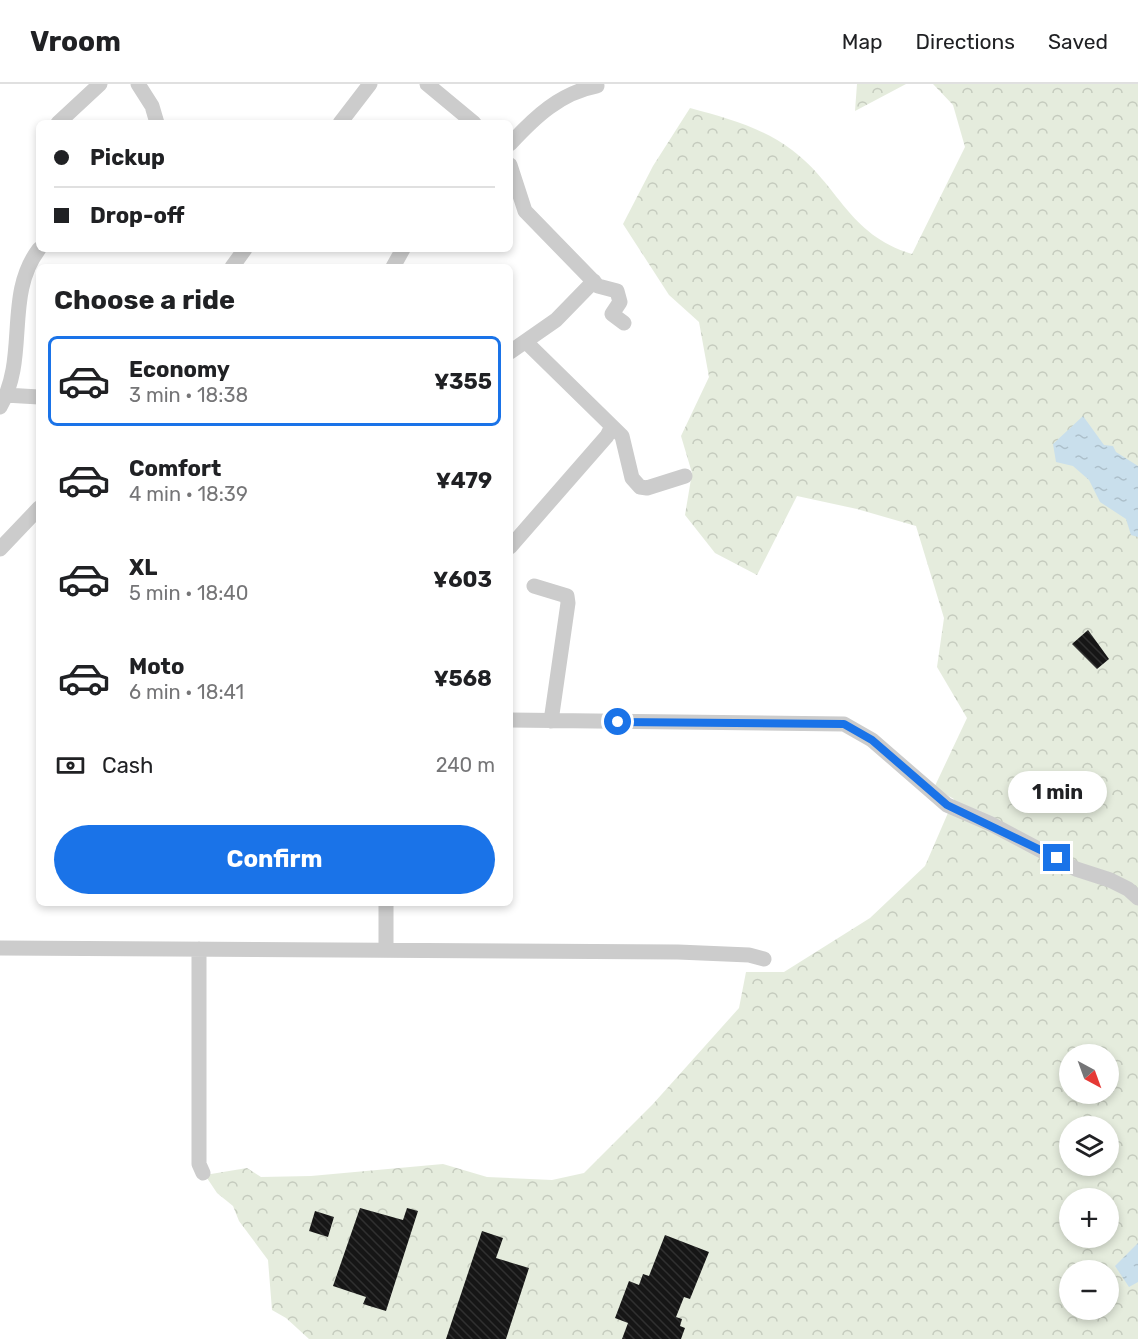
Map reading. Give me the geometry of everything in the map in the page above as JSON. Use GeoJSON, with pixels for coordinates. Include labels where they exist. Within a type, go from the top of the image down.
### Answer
{"type":"FeatureCollection","features":[{"type":"Feature","properties":{"kind":"street"},"geometry":{"type":"LineString","coordinates":[[61,120],[100,84]]}},
{"type":"Feature","properties":{"kind":"street"},"geometry":{"type":"LineString","coordinates":[[138,84],[153,106],[154,120]]}},
{"type":"Feature","properties":{"kind":"street"},"geometry":{"type":"LineString","coordinates":[[342,120],[370,84]]}},
{"type":"Feature","properties":{"kind":"street"},"geometry":{"type":"LineString","coordinates":[[427,84],[470,120]]}},
{"type":"Feature","properties":{"kind":"street"},"geometry":{"type":"LineString","coordinates":[[513,141],[548,106],[586,88],[597,86]]}},
{"type":"Feature","properties":{"kind":"street"},"geometry":{"type":"LineString","coordinates":[[513,174],[525,211],[598,286],[617,291],[620,302],[612,314],[624,323]]}},
{"type":"Feature","properties":{"kind":"street"},"geometry":{"type":"LineString","coordinates":[[36,397],[3,401],[17,351],[21,283],[28,265],[37,252]]}},
{"type":"Feature","properties":{"kind":"street"},"geometry":{"type":"LineString","coordinates":[[513,350],[556,320],[594,281]]}},
{"type":"Feature","properties":{"kind":"street"},"geometry":{"type":"LineString","coordinates":[[525,342],[611,428],[622,436],[632,478],[640,487],[647,488],[685,476]]}},
{"type":"Feature","properties":{"kind":"street"},"geometry":{"type":"LineString","coordinates":[[513,544],[607,436],[611,428]]}},
{"type":"Feature","properties":{"kind":"street"},"geometry":{"type":"LineString","coordinates":[[0,549],[36,511]]}},
{"type":"Feature","properties":{"kind":"street"},"geometry":{"type":"LineString","coordinates":[[534,586],[567,596],[568,603],[551,721]]}},
{"type":"Feature","properties":{"kind":"street"},"geometry":{"type":"LineString","coordinates":[[513,720],[844,724],[872,740],[947,805],[991,824],[1076,868],[1110,880],[1128,889],[1138,898]]}},
{"type":"Feature","properties":{"kind":"street"},"geometry":{"type":"LineString","coordinates":[[386,906],[386,950]]}},
{"type":"Feature","properties":{"kind":"street"},"geometry":{"type":"LineString","coordinates":[[0,948],[678,952],[748,955],[764,959]]}},
{"type":"Feature","properties":{"kind":"street"},"geometry":{"type":"LineString","coordinates":[[199,949],[199,1164],[203,1173]]}},
{"type":"Feature","properties":{"kind":"green space"},"geometry":{"type":"Polygon","coordinates":[[[857,84],[906,84],[855,111],[857,84]]]}},
{"type":"Feature","properties":{"kind":"green space"},"geometry":{"type":"Polygon","coordinates":[[[933,84],[1138,84],[1138,1339],[309,1339],[286,1318],[272,1310],[268,1260],[239,1221],[233,1206],[217,1193],[205,1175],[247,1168],[261,1177],[311,1176],[443,1164],[487,1177],[552,1180],[584,1173],[653,1104],[739,1008],[746,972],[784,972],[870,918],[925,866],[954,799],[934,788],[967,718],[937,667],[944,618],[916,526],[857,509],[797,496],[757,575],[715,553],[685,515],[692,473],[681,436],[709,377],[699,322],[669,295],[623,224],[653,166],[690,108],[743,124],[780,142],[808,164],[858,222],[890,245],[912,254],[965,147],[953,105],[933,84]]]}},
{"type":"Feature","properties":{"kind":"water"},"geometry":{"type":"Polygon","coordinates":[[[1083,416],[1104,445],[1113,446],[1116,452],[1138,466],[1138,537],[1131,535],[1126,519],[1100,502],[1089,480],[1073,466],[1056,462],[1053,444],[1083,416]]]}},
{"type":"Feature","properties":{"kind":"water"},"geometry":{"type":"Polygon","coordinates":[[[1138,1243],[1138,1282],[1129,1287],[1119,1272],[1119,1262],[1138,1243]]]}},
{"type":"Feature","properties":{"kind":"building"},"geometry":{"type":"Polygon","coordinates":[[[1088,630],[1109,659],[1097,669],[1072,644],[1088,630]]]}},
{"type":"Feature","properties":{"kind":"building"},"geometry":{"type":"Polygon","coordinates":[[[360,1208],[403,1220],[407,1208],[418,1211],[386,1311],[363,1304],[366,1297],[333,1286],[360,1208]]]}},
{"type":"Feature","properties":{"kind":"building"},"geometry":{"type":"Polygon","coordinates":[[[315,1211],[334,1217],[328,1237],[309,1231],[315,1211]]]}},
{"type":"Feature","properties":{"kind":"building"},"geometry":{"type":"Polygon","coordinates":[[[482,1231],[503,1238],[496,1258],[529,1268],[506,1339],[446,1339],[482,1231]]]}},
{"type":"Feature","properties":{"kind":"building"},"geometry":{"type":"Polygon","coordinates":[[[665,1235],[709,1252],[690,1299],[684,1297],[676,1317],[682,1319],[680,1326],[685,1328],[681,1339],[622,1339],[628,1323],[615,1318],[629,1281],[639,1285],[643,1274],[649,1276],[665,1235]]]}},
{"type":"Feature","properties":{"kind":"route"},"geometry":{"type":"LineString","coordinates":[[618,722],[844,724],[872,740],[956,811],[991,824],[1057,858]]}}]}
